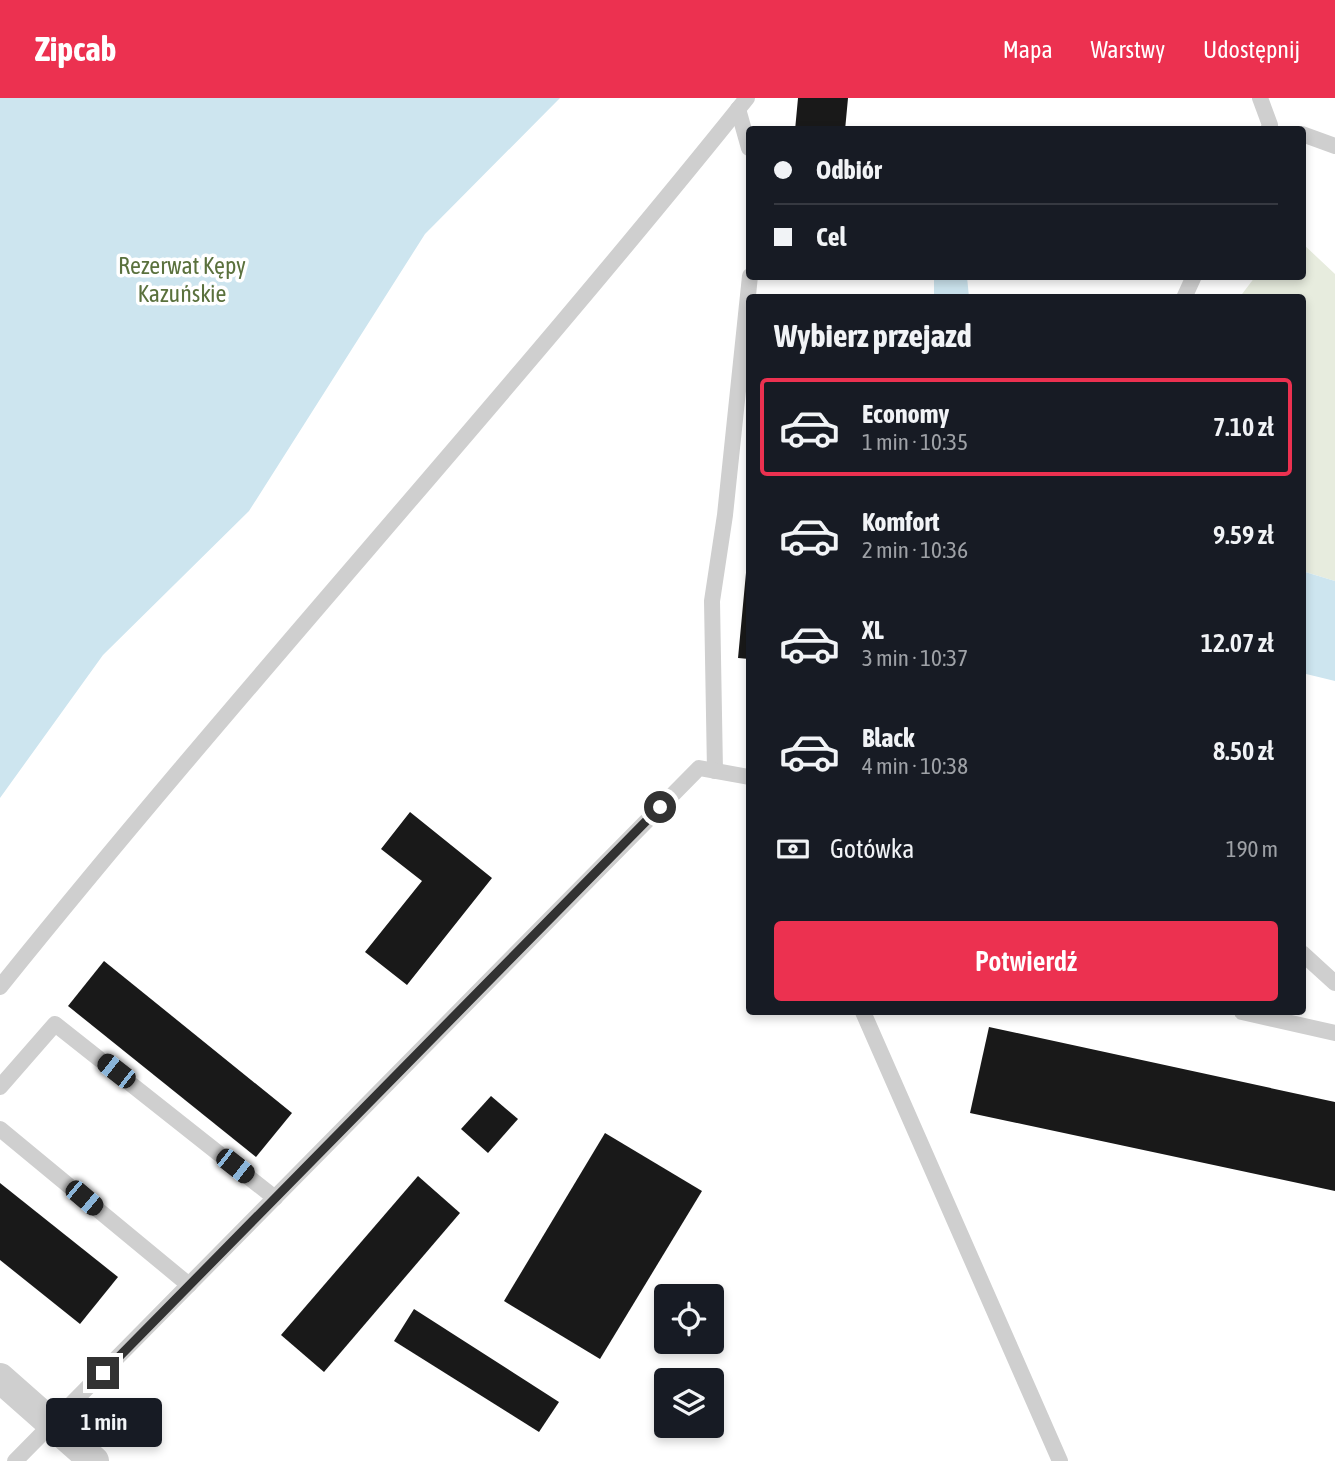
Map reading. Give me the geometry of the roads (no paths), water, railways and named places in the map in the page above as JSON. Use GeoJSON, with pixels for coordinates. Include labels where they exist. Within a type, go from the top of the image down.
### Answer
{"type":"FeatureCollection","features":[{"type":"Feature","properties":{"kind":"street"},"geometry":{"type":"LineString","coordinates":[[0,1378],[94,1461]]}},
{"type":"Feature","properties":{"kind":"lane"},"geometry":{"type":"LineString","coordinates":[[1260,98],[1273,126]]}},
{"type":"Feature","properties":{"kind":"lane"},"geometry":{"type":"LineString","coordinates":[[743,104],[746,126]]}},
{"type":"Feature","properties":{"kind":"lane"},"geometry":{"type":"LineString","coordinates":[[0,987],[115,844],[627,247],[743,104]]}},
{"type":"Feature","properties":{"kind":"lane"},"geometry":{"type":"LineString","coordinates":[[1306,135],[1335,146]]}},
{"type":"Feature","properties":{"kind":"lane"},"geometry":{"type":"LineString","coordinates":[[715,771],[712,601],[725,515],[746,314]]}},
{"type":"Feature","properties":{"kind":"lane"},"geometry":{"type":"LineString","coordinates":[[15,1461],[699,768],[746,776]]}},
{"type":"Feature","properties":{"kind":"lane"},"geometry":{"type":"LineString","coordinates":[[1306,957],[1335,983]]}},
{"type":"Feature","properties":{"kind":"lane"},"geometry":{"type":"LineString","coordinates":[[864,1015],[1060,1461]]}},
{"type":"Feature","properties":{"kind":"lane"},"geometry":{"type":"LineString","coordinates":[[1255,1015],[1335,1033]]}},
{"type":"Feature","properties":{"kind":"lane"},"geometry":{"type":"LineString","coordinates":[[0,1087],[55,1024],[275,1198]]}},
{"type":"Feature","properties":{"kind":"lane"},"geometry":{"type":"LineString","coordinates":[[0,1129],[189,1285]]}},
{"type":"Feature","properties":{"kind":"water","name":"Rezerwat Kępy Kazuńskie"},"geometry":{"type":"Polygon","coordinates":[[[0,98],[560,98],[425,234],[249,511],[103,655],[0,798],[0,98]]]}},
{"type":"Feature","properties":{"kind":"water"},"geometry":{"type":"Polygon","coordinates":[[[934,280],[967,280],[969,294],[934,294],[934,280]]]}},
{"type":"Feature","properties":{"kind":"water"},"geometry":{"type":"Polygon","coordinates":[[[1306,572],[1335,581],[1335,681],[1306,674],[1306,572]]]}}]}
